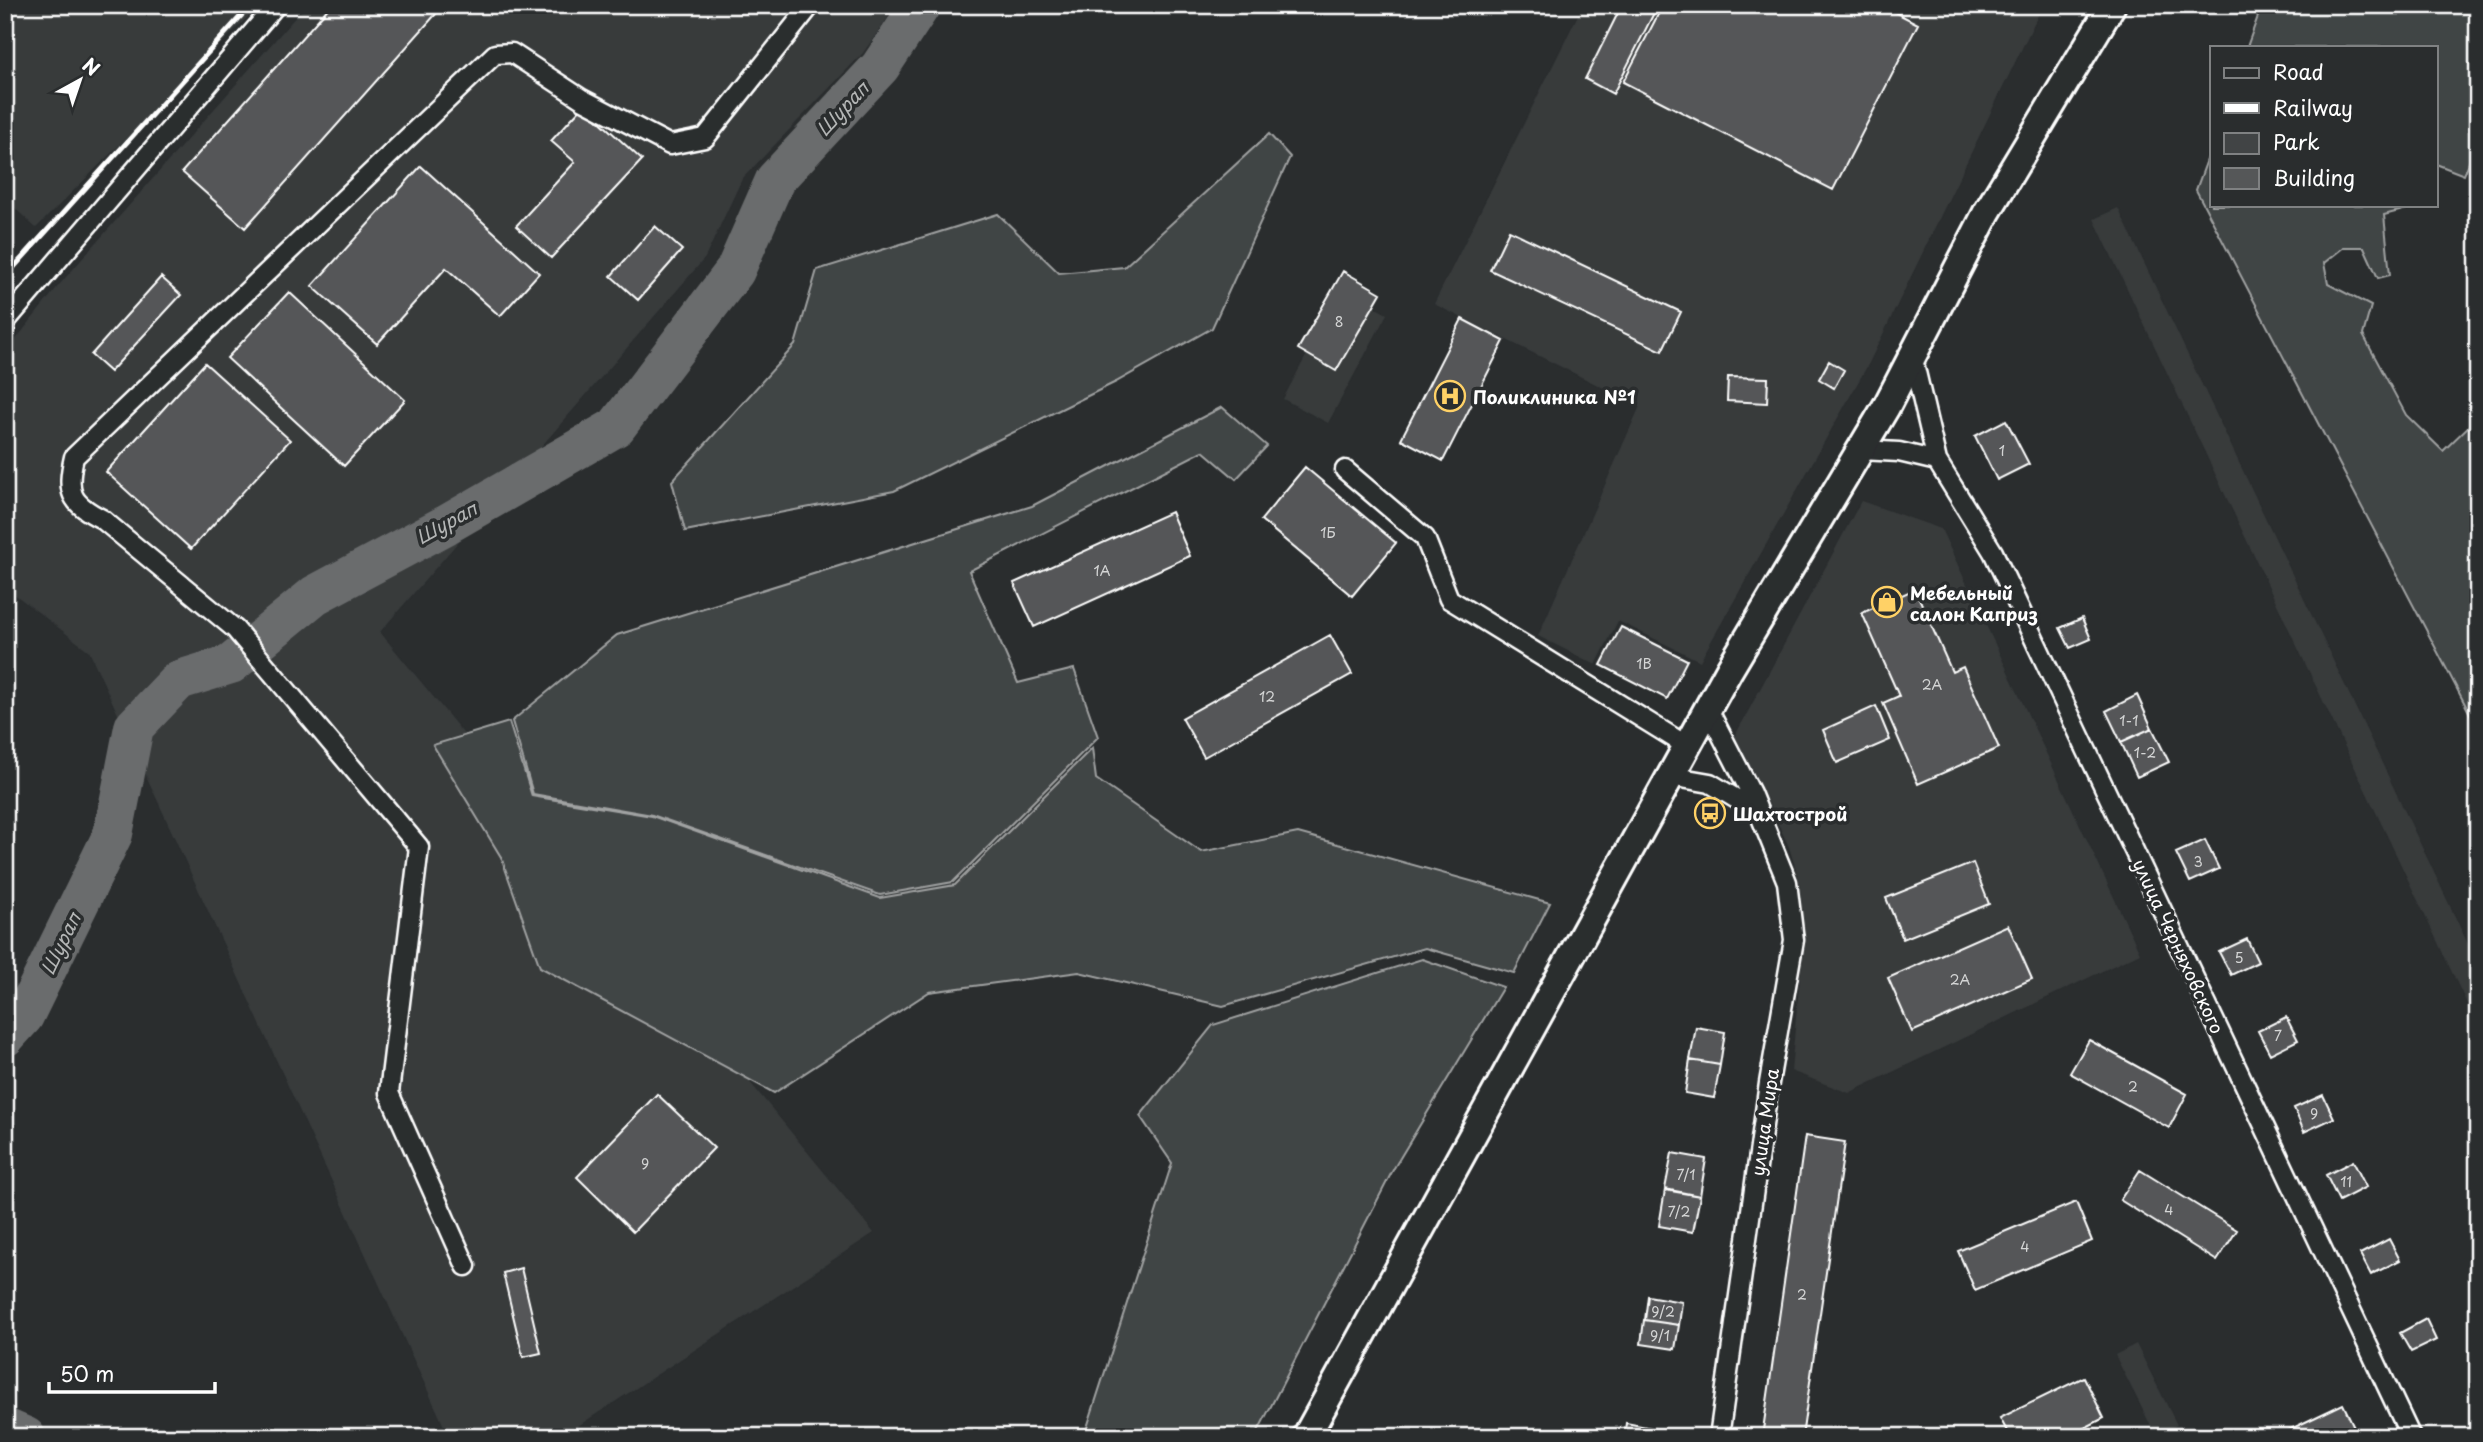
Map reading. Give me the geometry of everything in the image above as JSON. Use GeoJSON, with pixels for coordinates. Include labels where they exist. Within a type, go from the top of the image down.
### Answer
{"type":"FeatureCollection","features":[{"type":"Feature","properties":{"kind":"main road"},"geometry":{"type":"LineString","coordinates":[[1306,1437],[1670,776],[1861,450],[1987,212],[2112,5]]}},
{"type":"Feature","properties":{"kind":"street"},"geometry":{"type":"LineString","coordinates":[[5,328],[15,311],[276,5]]}},
{"type":"Feature","properties":{"kind":"street"},"geometry":{"type":"LineString","coordinates":[[466,1266],[389,1093],[419,847],[235,629],[102,519],[80,508],[68,482],[74,457],[495,54],[512,53],[582,99],[670,145],[685,144],[705,138],[811,5]]}},
{"type":"Feature","properties":{"kind":"street","name":"улица Черняховского"},"geometry":{"type":"LineString","coordinates":[[1912,355],[1937,461],[1993,552],[2411,1437]]}},
{"type":"Feature","properties":{"kind":"street"},"geometry":{"type":"LineString","coordinates":[[1861,450],[1899,452],[1937,461]]}},
{"type":"Feature","properties":{"kind":"street"},"geometry":{"type":"LineString","coordinates":[[1345,470],[1425,538],[1449,599],[1687,746]]}},
{"type":"Feature","properties":{"kind":"street","name":"улица Мира"},"geometry":{"type":"LineString","coordinates":[[1708,709],[1758,812],[1787,882],[1794,940],[1769,1083],[1719,1437]]}},
{"type":"Feature","properties":{"kind":"street"},"geometry":{"type":"LineString","coordinates":[[1670,776],[1710,783],[1758,812]]}},
{"type":"Feature","properties":{"kind":"shaded area"},"geometry":{"type":"Polygon","coordinates":[[[5,5],[260,5],[36,228],[5,199],[5,5]]]}},
{"type":"Feature","properties":{"kind":"shaded area"},"geometry":{"type":"Polygon","coordinates":[[[306,5],[897,5],[863,53],[742,179],[705,258],[380,632],[874,1233],[561,1437],[449,1437],[89,651],[5,587],[5,353],[59,285],[306,5]]]}},
{"type":"Feature","properties":{"kind":"shaded area"},"geometry":{"type":"Polygon","coordinates":[[[1583,5],[2043,5],[1869,363],[1700,661],[1618,621],[1596,665],[1538,636],[1640,406],[1434,304],[1583,5]]]}},
{"type":"Feature","properties":{"kind":"shaded area"},"geometry":{"type":"Polygon","coordinates":[[[2118,208],[2478,965],[2478,1027],[2094,219],[2118,208]]]}},
{"type":"Feature","properties":{"kind":"shaded area"},"geometry":{"type":"Polygon","coordinates":[[[1342,289],[1387,314],[1328,423],[1283,399],[1342,289]]]}},
{"type":"Feature","properties":{"kind":"shaded area"},"geometry":{"type":"Polygon","coordinates":[[[1861,501],[1941,529],[2140,953],[1849,1093],[1791,1071],[1803,943],[1799,880],[1789,847],[1766,798],[1730,745],[1861,501]]]}},
{"type":"Feature","properties":{"kind":"shaded area"},"geometry":{"type":"Polygon","coordinates":[[[2136,1344],[2177,1425],[2156,1436],[2115,1355],[2136,1344]]]}},
{"type":"Feature","properties":{"kind":"green space"},"geometry":{"type":"Polygon","coordinates":[[[2262,5],[2478,5],[2478,140],[2464,175],[2438,165],[2438,46],[2247,46],[2262,5]]]}},
{"type":"Feature","properties":{"kind":"green space"},"geometry":{"type":"Polygon","coordinates":[[[1269,134],[1290,157],[1212,328],[1116,382],[894,491],[685,531],[672,481],[795,345],[817,270],[998,214],[1059,273],[1124,267],[1269,134]]]}},
{"type":"Feature","properties":{"kind":"green space"},"geometry":{"type":"Polygon","coordinates":[[[2210,152],[2210,206],[2418,206],[2384,215],[2390,275],[2378,278],[2364,247],[2344,247],[2324,263],[2328,284],[2371,306],[2363,335],[2406,415],[2443,451],[2478,417],[2478,729],[2196,190],[2210,152]]]}},
{"type":"Feature","properties":{"kind":"green space"},"geometry":{"type":"Polygon","coordinates":[[[1222,407],[1267,446],[1236,479],[1203,451],[969,571],[1018,683],[1074,669],[1098,737],[953,882],[880,895],[652,815],[533,794],[512,721],[617,635],[1032,506],[1222,407]]]}},
{"type":"Feature","properties":{"kind":"green space"},"geometry":{"type":"Polygon","coordinates":[[[509,722],[532,796],[652,816],[880,898],[955,885],[1092,748],[1096,779],[1201,852],[1298,833],[1550,903],[1514,973],[1425,948],[1223,1006],[1079,972],[929,992],[774,1093],[540,967],[501,857],[433,745],[509,722]]]}},
{"type":"Feature","properties":{"kind":"green space"},"geometry":{"type":"Polygon","coordinates":[[[1422,959],[1503,987],[1394,1168],[1255,1437],[1084,1437],[1172,1163],[1140,1116],[1213,1025],[1422,959]]]}},
{"type":"Feature","properties":{"kind":"building"},"geometry":{"type":"Polygon","coordinates":[[[331,5],[444,5],[245,228],[182,172],[331,5]]]}},
{"type":"Feature","properties":{"kind":"building"},"geometry":{"type":"Polygon","coordinates":[[[1622,5],[1658,5],[1613,94],[1585,79],[1622,5]]]}},
{"type":"Feature","properties":{"kind":"building"},"geometry":{"type":"Polygon","coordinates":[[[1663,5],[1881,5],[1918,24],[1833,190],[1623,82],[1663,5]]]}},
{"type":"Feature","properties":{"kind":"building"},"geometry":{"type":"Polygon","coordinates":[[[583,106],[642,160],[551,258],[516,226],[575,162],[551,141],[583,106]]]}},
{"type":"Feature","properties":{"kind":"building"},"geometry":{"type":"Polygon","coordinates":[[[421,166],[539,273],[500,316],[446,268],[377,344],[312,286],[421,166]]]}},
{"type":"Feature","properties":{"kind":"building"},"geometry":{"type":"Polygon","coordinates":[[[655,226],[682,250],[638,300],[611,276],[655,226]]]}},
{"type":"Feature","properties":{"kind":"building"},"geometry":{"type":"Polygon","coordinates":[[[1509,230],[1681,312],[1662,351],[1490,270],[1509,230]]]}},
{"type":"Feature","properties":{"kind":"building"},"geometry":{"type":"Polygon","coordinates":[[[1343,271],[1381,293],[1336,371],[1298,349],[1343,271]]]}},
{"type":"Feature","properties":{"kind":"building"},"geometry":{"type":"Polygon","coordinates":[[[161,277],[181,295],[110,372],[91,355],[161,277]]]}},
{"type":"Feature","properties":{"kind":"building"},"geometry":{"type":"Polygon","coordinates":[[[289,292],[405,400],[344,466],[227,358],[289,292]]]}},
{"type":"Feature","properties":{"kind":"building","name":"Поликлиника №1"},"geometry":{"type":"Polygon","coordinates":[[[1462,319],[1504,341],[1443,461],[1401,439],[1462,319]]]}},
{"type":"Feature","properties":{"kind":"building"},"geometry":{"type":"Polygon","coordinates":[[[1829,361],[1844,370],[1834,388],[1819,379],[1829,361]]]}},
{"type":"Feature","properties":{"kind":"building"},"geometry":{"type":"Polygon","coordinates":[[[205,363],[290,440],[191,549],[106,472],[205,363]]]}},
{"type":"Feature","properties":{"kind":"building"},"geometry":{"type":"Polygon","coordinates":[[[1728,377],[1768,378],[1767,403],[1727,401],[1728,377]]]}},
{"type":"Feature","properties":{"kind":"building"},"geometry":{"type":"Polygon","coordinates":[[[2006,420],[2029,464],[1997,480],[1975,436],[2006,420]]]}},
{"type":"Feature","properties":{"kind":"building"},"geometry":{"type":"Polygon","coordinates":[[[1305,467],[1396,543],[1352,596],[1261,520],[1305,467]]]}},
{"type":"Feature","properties":{"kind":"building"},"geometry":{"type":"Polygon","coordinates":[[[1171,512],[1190,556],[1034,627],[1014,583],[1171,512]]]}},
{"type":"Feature","properties":{"kind":"building"},"geometry":{"type":"Polygon","coordinates":[[[1915,589],[1952,672],[1963,667],[1999,748],[1918,784],[1883,703],[1899,696],[1862,613],[1915,589]]]}},
{"type":"Feature","properties":{"kind":"building"},"geometry":{"type":"Polygon","coordinates":[[[2082,618],[2091,639],[2070,648],[2060,628],[2082,618]]]}},
{"type":"Feature","properties":{"kind":"building"},"geometry":{"type":"Polygon","coordinates":[[[1621,627],[1687,660],[1667,699],[1601,665],[1621,627]]]}},
{"type":"Feature","properties":{"kind":"building"},"geometry":{"type":"Polygon","coordinates":[[[1330,635],[1352,674],[1204,757],[1182,718],[1330,635]]]}},
{"type":"Feature","properties":{"kind":"building"},"geometry":{"type":"Polygon","coordinates":[[[2137,695],[2152,728],[2121,742],[2106,711],[2137,695]]]}},
{"type":"Feature","properties":{"kind":"building"},"geometry":{"type":"Polygon","coordinates":[[[1876,706],[1890,740],[1837,763],[1823,730],[1876,706]]]}},
{"type":"Feature","properties":{"kind":"building"},"geometry":{"type":"Polygon","coordinates":[[[2152,728],[2169,762],[2137,777],[2121,742],[2152,728]]]}},
{"type":"Feature","properties":{"kind":"building"},"geometry":{"type":"Polygon","coordinates":[[[2205,840],[2219,869],[2190,882],[2176,853],[2205,840]]]}},
{"type":"Feature","properties":{"kind":"building"},"geometry":{"type":"Polygon","coordinates":[[[1973,863],[1989,904],[1903,939],[1886,898],[1973,863]]]}},
{"type":"Feature","properties":{"kind":"building"},"geometry":{"type":"Polygon","coordinates":[[[2008,925],[2032,979],[1912,1032],[1888,978],[2008,925]]]}},
{"type":"Feature","properties":{"kind":"building"},"geometry":{"type":"Polygon","coordinates":[[[2247,939],[2258,962],[2231,975],[2219,952],[2247,939]]]}},
{"type":"Feature","properties":{"kind":"building"},"geometry":{"type":"Polygon","coordinates":[[[2286,1017],[2298,1040],[2270,1054],[2258,1031],[2286,1017]]]}},
{"type":"Feature","properties":{"kind":"building"},"geometry":{"type":"Polygon","coordinates":[[[1696,1027],[1725,1032],[1720,1065],[1690,1060],[1696,1027]]]}},
{"type":"Feature","properties":{"kind":"building"},"geometry":{"type":"Polygon","coordinates":[[[2089,1040],[2187,1094],[2169,1128],[2070,1073],[2089,1040]]]}},
{"type":"Feature","properties":{"kind":"building"},"geometry":{"type":"Polygon","coordinates":[[[1690,1060],[1720,1065],[1714,1098],[1685,1093],[1690,1060]]]}},
{"type":"Feature","properties":{"kind":"building"},"geometry":{"type":"Polygon","coordinates":[[[657,1094],[714,1148],[633,1232],[577,1177],[657,1094]]]}},
{"type":"Feature","properties":{"kind":"building"},"geometry":{"type":"Polygon","coordinates":[[[2323,1095],[2334,1118],[2304,1132],[2294,1108],[2323,1095]]]}},
{"type":"Feature","properties":{"kind":"building"},"geometry":{"type":"Polygon","coordinates":[[[1805,1136],[1845,1142],[1802,1437],[1762,1437],[1805,1136]]]}},
{"type":"Feature","properties":{"kind":"building"},"geometry":{"type":"Polygon","coordinates":[[[1672,1153],[1706,1159],[1700,1196],[1665,1189],[1672,1153]]]}},
{"type":"Feature","properties":{"kind":"building"},"geometry":{"type":"Polygon","coordinates":[[[2353,1161],[2366,1187],[2339,1201],[2326,1175],[2353,1161]]]}},
{"type":"Feature","properties":{"kind":"building"},"geometry":{"type":"Polygon","coordinates":[[[2140,1170],[2237,1230],[2217,1261],[2120,1200],[2140,1170]]]}},
{"type":"Feature","properties":{"kind":"building"},"geometry":{"type":"Polygon","coordinates":[[[1665,1190],[1700,1196],[1693,1232],[1659,1226],[1665,1190]]]}},
{"type":"Feature","properties":{"kind":"building"},"geometry":{"type":"Polygon","coordinates":[[[2076,1202],[2092,1241],[1975,1290],[1958,1251],[2076,1202]]]}},
{"type":"Feature","properties":{"kind":"building"},"geometry":{"type":"Polygon","coordinates":[[[2389,1239],[2400,1260],[2371,1275],[2360,1254],[2389,1239]]]}},
{"type":"Feature","properties":{"kind":"building"},"geometry":{"type":"Polygon","coordinates":[[[521,1268],[541,1353],[523,1357],[503,1273],[521,1268]]]}},
{"type":"Feature","properties":{"kind":"building"},"geometry":{"type":"Polygon","coordinates":[[[1648,1296],[1682,1302],[1679,1325],[1645,1320],[1648,1296]]]}},
{"type":"Feature","properties":{"kind":"building"},"geometry":{"type":"Polygon","coordinates":[[[2426,1319],[2436,1340],[2411,1352],[2400,1333],[2426,1319]]]}},
{"type":"Feature","properties":{"kind":"building"},"geometry":{"type":"Polygon","coordinates":[[[1644,1320],[1679,1325],[1675,1349],[1641,1344],[1644,1320]]]}},
{"type":"Feature","properties":{"kind":"building"},"geometry":{"type":"Polygon","coordinates":[[[2084,1377],[2104,1418],[2067,1437],[2010,1437],[2000,1418],[2084,1377]]]}},
{"type":"Feature","properties":{"kind":"building"},"geometry":{"type":"Polygon","coordinates":[[[2343,1404],[2359,1437],[2274,1437],[2318,1416],[2343,1404]]]}},
{"type":"Feature","properties":{"kind":"building"},"geometry":{"type":"Polygon","coordinates":[[[1626,1423],[1662,1430],[1661,1437],[1624,1437],[1626,1423]]]}},
{"type":"Feature","properties":{"kind":"waterway","name":"Шурап"},"geometry":{"type":"LineString","coordinates":[[5,1037],[24,1016],[113,834],[134,727],[179,680],[231,664],[315,595],[446,525],[616,427],[735,271],[775,180],[880,67],[921,5]]}},
{"type":"Feature","properties":{"kind":"waterway","name":"Шурап"},"geometry":{"type":"LineString","coordinates":[[5,1428],[26,1437]]}},
{"type":"Feature","properties":{"kind":"railway"},"geometry":{"type":"LineString","coordinates":[[5,277],[251,5]]}},
{"type":"Feature","properties":{"kind":"place","name":"Поликлиника №1"},"geometry":{"type":"Point","coordinates":[1450,396]}},
{"type":"Feature","properties":{"kind":"place","name":"Мебельный салон Каприз"},"geometry":{"type":"Point","coordinates":[1887,602]}},
{"type":"Feature","properties":{"kind":"place","name":"Шахтострой"},"geometry":{"type":"Point","coordinates":[1710,813]}}]}
